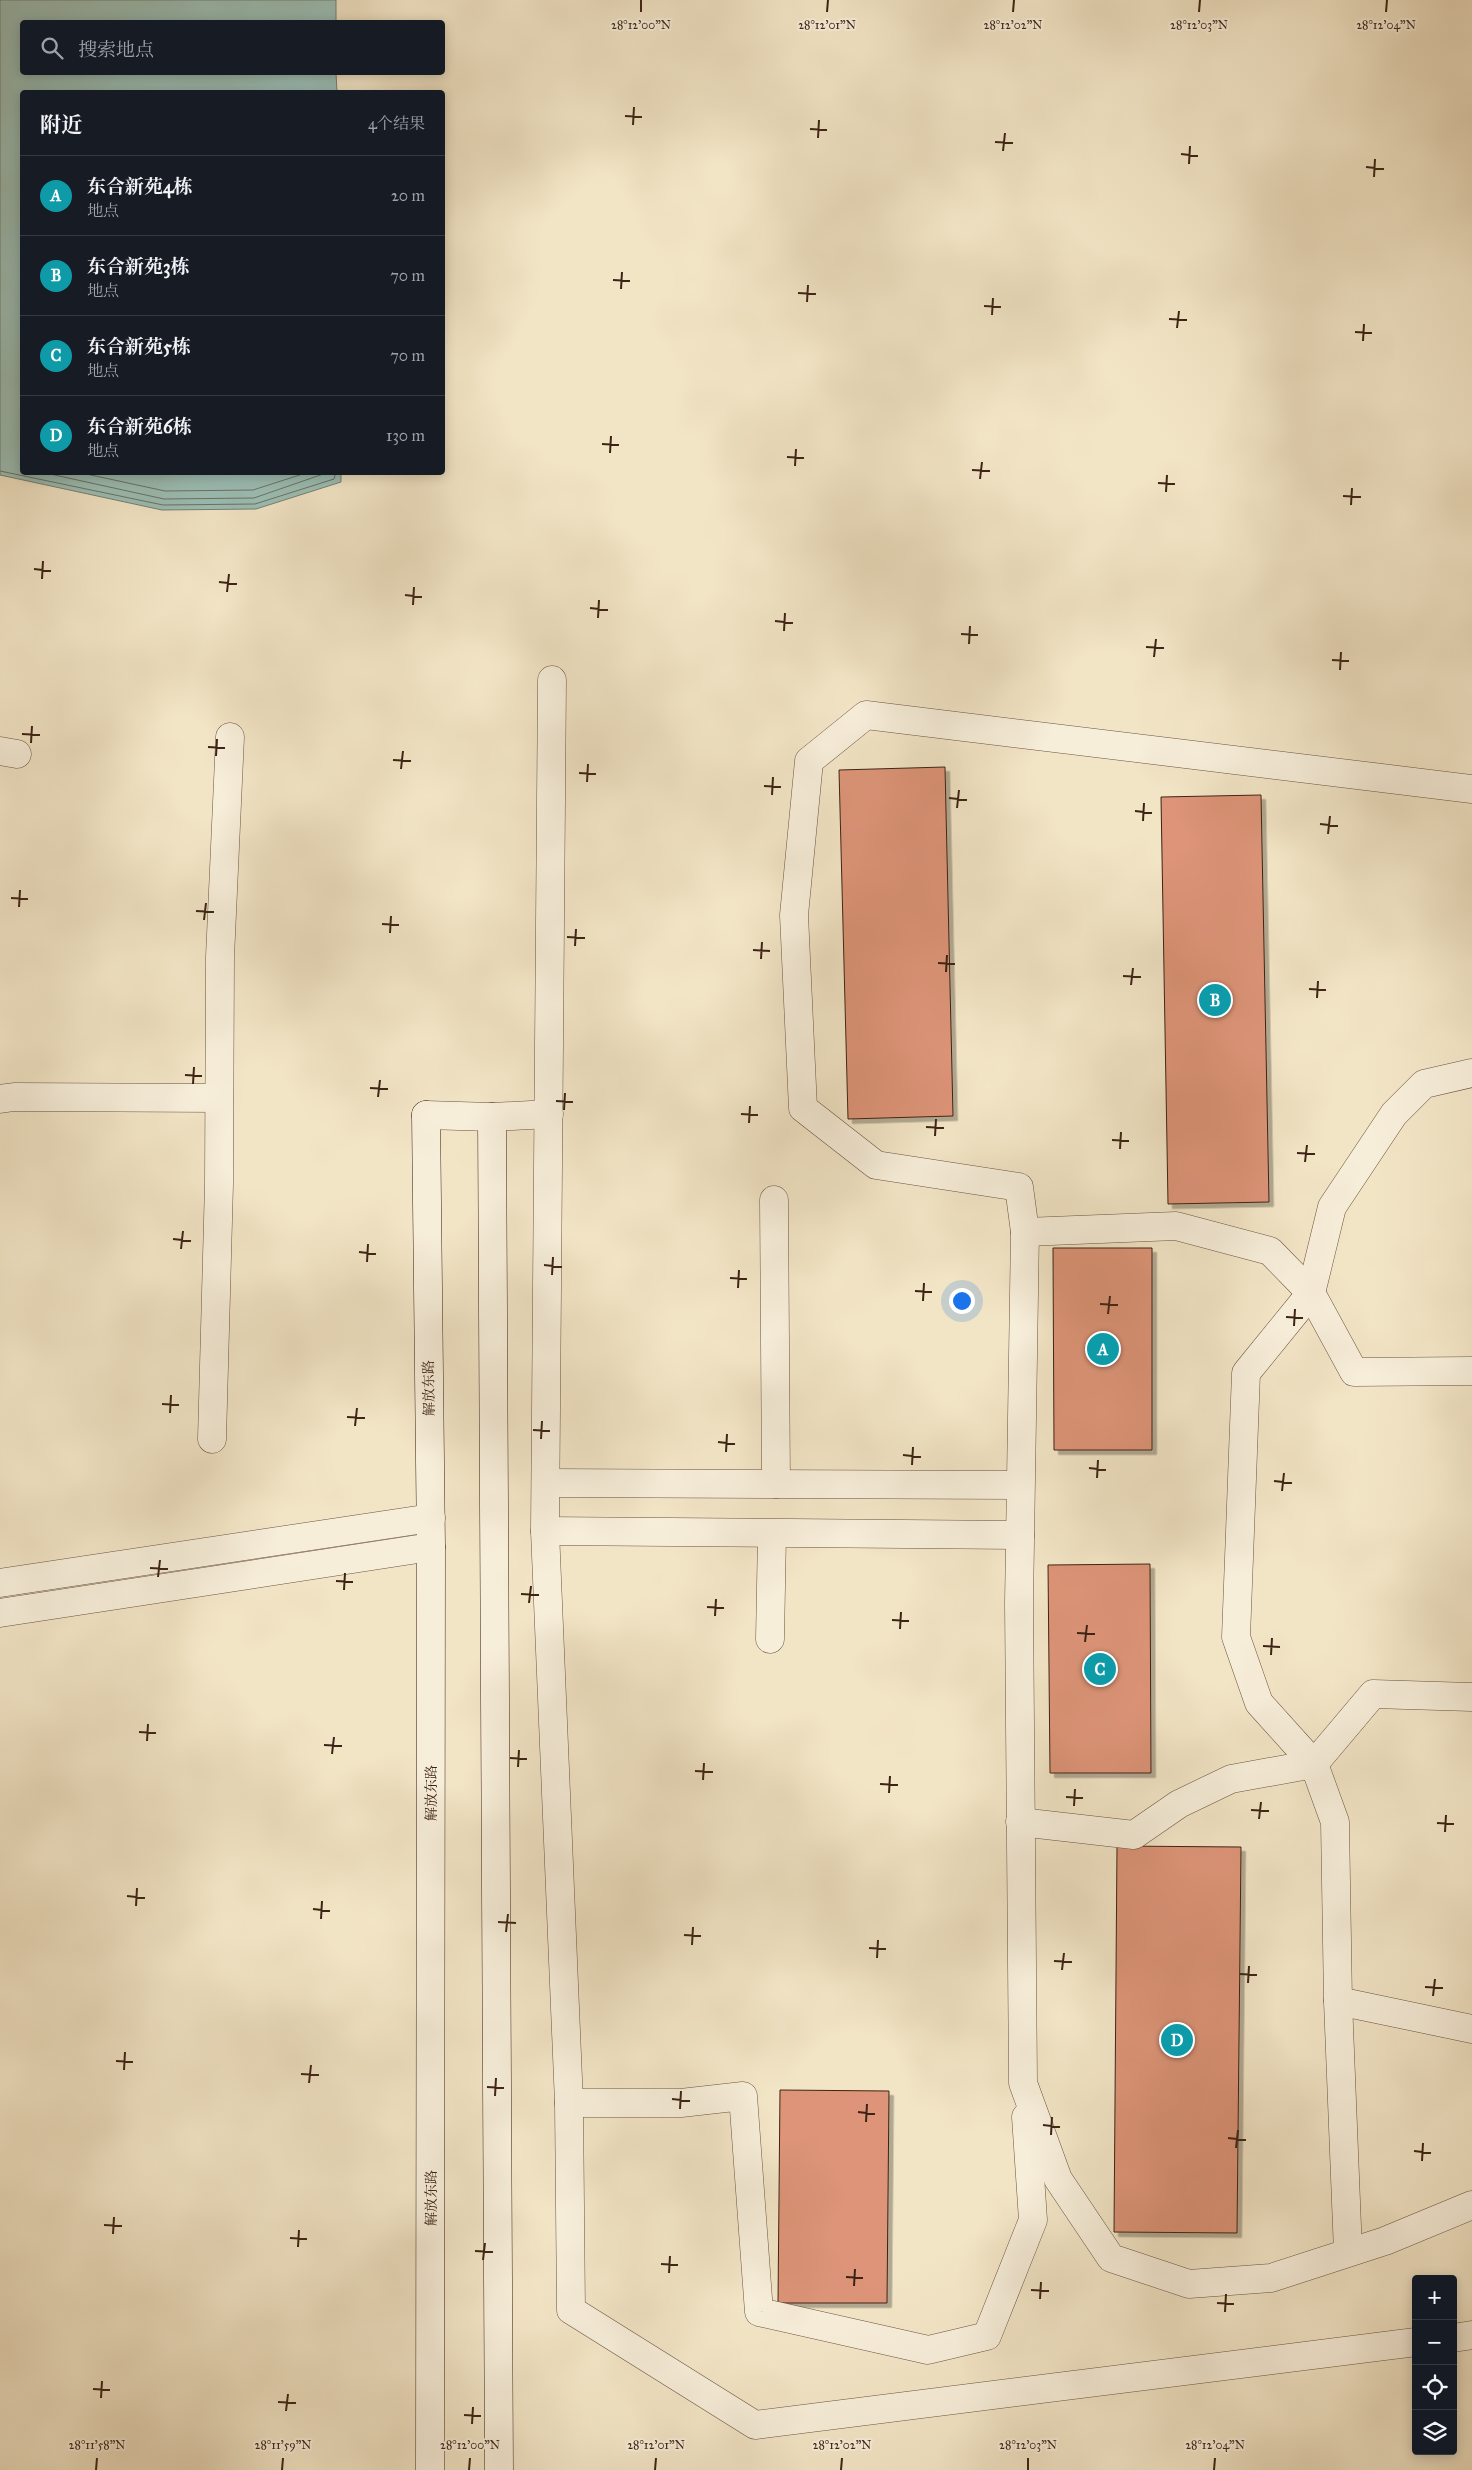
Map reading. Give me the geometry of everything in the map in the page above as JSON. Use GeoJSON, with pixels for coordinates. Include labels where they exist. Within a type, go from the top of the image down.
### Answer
{"type":"FeatureCollection","features":[{"type":"Feature","properties":{"kind":"street"},"geometry":{"type":"LineString","coordinates":[[552,680],[547,1483],[545,1531],[570,2103],[571,2310],[755,2425],[1412,2343]]}},
{"type":"Feature","properties":{"kind":"street"},"geometry":{"type":"LineString","coordinates":[[570,2103],[681,2103],[743,2096],[759,2312],[928,2350],[987,2336],[1034,2220],[1023,2083],[1020,1822],[1020,1485],[1025,1232],[1018,1186],[876,1165],[803,1108],[794,915],[809,761],[866,715],[1472,789]]}},
{"type":"Feature","properties":{"kind":"street"},"geometry":{"type":"LineString","coordinates":[[212,1439],[219,1184],[220,957],[230,738]]}},
{"type":"Feature","properties":{"kind":"street"},"geometry":{"type":"LineString","coordinates":[[1348,2252],[1338,2001],[1335,1822],[1314,1764],[1259,1703],[1236,1637],[1246,1373],[1311,1293],[1332,1207],[1394,1114],[1424,1084],[1472,1073]]}},
{"type":"Feature","properties":{"kind":"street"},"geometry":{"type":"LineString","coordinates":[[0,1099],[14,1097],[219,1098]]}},
{"type":"Feature","properties":{"kind":"street"},"geometry":{"type":"LineString","coordinates":[[499,2470],[492,1117],[549,1114]]}},
{"type":"Feature","properties":{"kind":"street","name":"解放东路"},"geometry":{"type":"LineString","coordinates":[[430,2470],[431,1518],[426,1115],[492,1117]]}},
{"type":"Feature","properties":{"kind":"street"},"geometry":{"type":"LineString","coordinates":[[774,1200],[776,1484]]}},
{"type":"Feature","properties":{"kind":"street"},"geometry":{"type":"LineString","coordinates":[[1025,1232],[1176,1226],[1270,1251],[1311,1293],[1354,1372],[1472,1371]]}},
{"type":"Feature","properties":{"kind":"street"},"geometry":{"type":"LineString","coordinates":[[547,1483],[1020,1485]]}},
{"type":"Feature","properties":{"kind":"street"},"geometry":{"type":"LineString","coordinates":[[0,1583],[431,1518]]}},
{"type":"Feature","properties":{"kind":"street"},"geometry":{"type":"LineString","coordinates":[[545,1531],[1020,1535]]}},
{"type":"Feature","properties":{"kind":"street"},"geometry":{"type":"LineString","coordinates":[[770,1639],[772,1534]]}},
{"type":"Feature","properties":{"kind":"street"},"geometry":{"type":"LineString","coordinates":[[0,1613],[431,1547]]}},
{"type":"Feature","properties":{"kind":"street"},"geometry":{"type":"LineString","coordinates":[[1020,1822],[1134,1835],[1179,1804],[1231,1779],[1314,1764],[1373,1694],[1472,1697]]}},
{"type":"Feature","properties":{"kind":"street"},"geometry":{"type":"LineString","coordinates":[[1338,2001],[1472,2029]]}},
{"type":"Feature","properties":{"kind":"street"},"geometry":{"type":"LineString","coordinates":[[1023,2083],[1058,2179],[1111,2258],[1189,2284],[1272,2278],[1385,2241],[1472,2204]]}},
{"type":"Feature","properties":{"kind":"street"},"geometry":{"type":"LineString","coordinates":[[1457,2338],[1472,2336]]}},
{"type":"Feature","properties":{"kind":"water"},"geometry":{"type":"Polygon","coordinates":[[[0,0],[336,0],[336,20],[20,20],[20,75],[336,75],[337,90],[20,90],[20,475],[341,475],[341,482],[256,509],[162,510],[0,475],[0,0]]]}},
{"type":"Feature","properties":{"kind":"building"},"geometry":{"type":"Polygon","coordinates":[[[945,767],[953,1116],[848,1119],[839,770],[945,767]]]}},
{"type":"Feature","properties":{"kind":"building"},"geometry":{"type":"Polygon","coordinates":[[[1261,795],[1269,1202],[1168,1204],[1161,797],[1261,795]]]}},
{"type":"Feature","properties":{"kind":"building"},"geometry":{"type":"Polygon","coordinates":[[[1053,1248],[1152,1248],[1152,1450],[1054,1450],[1053,1248]]]}},
{"type":"Feature","properties":{"kind":"building"},"geometry":{"type":"Polygon","coordinates":[[[1150,1564],[1151,1773],[1050,1773],[1048,1565],[1150,1564]]]}},
{"type":"Feature","properties":{"kind":"building"},"geometry":{"type":"Polygon","coordinates":[[[1117,1846],[1241,1847],[1237,2233],[1114,2232],[1117,1846]]]}},
{"type":"Feature","properties":{"kind":"building"},"geometry":{"type":"Polygon","coordinates":[[[780,2090],[889,2091],[887,2303],[778,2303],[780,2090]]]}},
{"type":"Feature","properties":{"kind":"place","name":"东合新苑3栋"},"geometry":{"type":"Point","coordinates":[1215,1000]}},
{"type":"Feature","properties":{"kind":"place","name":"东合新苑4栋"},"geometry":{"type":"Point","coordinates":[1103,1349]}},
{"type":"Feature","properties":{"kind":"place","name":"东合新苑5栋"},"geometry":{"type":"Point","coordinates":[1100,1669]}},
{"type":"Feature","properties":{"kind":"place","name":"东合新苑6栋"},"geometry":{"type":"Point","coordinates":[1177,2040]}}]}
